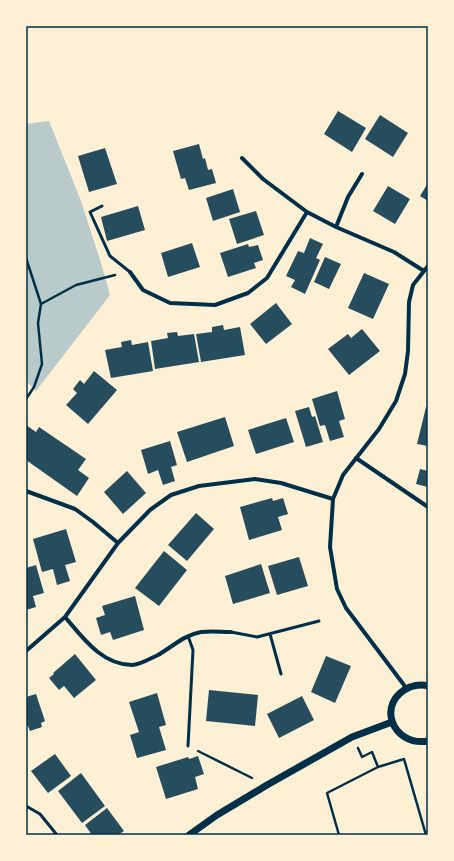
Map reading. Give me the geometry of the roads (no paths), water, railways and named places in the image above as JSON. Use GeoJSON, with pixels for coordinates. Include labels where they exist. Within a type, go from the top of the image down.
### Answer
{"type":"FeatureCollection","features":[{"type":"Feature","properties":{"kind":"street"},"geometry":{"type":"LineString","coordinates":[[242,158],[262,179],[307,212],[336,227],[394,252],[424,271]]}},
{"type":"Feature","properties":{"kind":"street"},"geometry":{"type":"LineString","coordinates":[[336,227],[348,197],[362,174]]}},
{"type":"Feature","properties":{"kind":"street"},"geometry":{"type":"LineString","coordinates":[[130,272],[143,290],[170,303],[215,305],[248,294],[267,278],[307,212]]}},
{"type":"Feature","properties":{"kind":"street"},"geometry":{"type":"LineString","coordinates":[[407,689],[346,608],[337,589],[330,547],[333,499],[343,475],[379,428],[396,401],[405,374],[408,351],[409,302],[413,286],[428,266]]}},
{"type":"Feature","properties":{"kind":"street"},"geometry":{"type":"LineString","coordinates":[[356,458],[428,507]]}},
{"type":"Feature","properties":{"kind":"street"},"geometry":{"type":"LineString","coordinates":[[26,651],[66,617],[118,543],[155,506],[171,495],[198,486],[255,479],[281,483],[333,499]]}},
{"type":"Feature","properties":{"kind":"street"},"geometry":{"type":"LineString","coordinates":[[26,491],[75,510],[93,522],[118,543]]}},
{"type":"Feature","properties":{"kind":"street"},"geometry":{"type":"LineString","coordinates":[[66,617],[90,646],[105,657],[118,662],[133,665],[145,661],[175,642],[188,636],[200,632],[231,632]]}},
{"type":"Feature","properties":{"kind":"street"},"geometry":{"type":"LineString","coordinates":[[428,686],[416,685],[396,696],[391,712],[392,722],[399,734],[408,740],[420,742],[428,741]]}},
{"type":"Feature","properties":{"kind":"street"},"geometry":{"type":"LineString","coordinates":[[189,835],[216,816],[267,785],[352,737],[392,722]]}},
{"type":"Feature","properties":{"kind":"lane"},"geometry":{"type":"LineString","coordinates":[[102,206],[90,212],[110,256],[130,272]]}},
{"type":"Feature","properties":{"kind":"lane"},"geometry":{"type":"LineString","coordinates":[[231,632],[257,637],[319,621]]}},
{"type":"Feature","properties":{"kind":"lane"},"geometry":{"type":"LineString","coordinates":[[270,634],[281,674]]}},
{"type":"Feature","properties":{"kind":"lane"},"geometry":{"type":"LineString","coordinates":[[188,636],[193,650],[188,746]]}},
{"type":"Feature","properties":{"kind":"lane"},"geometry":{"type":"LineString","coordinates":[[26,806],[40,814],[57,835]]}}]}
